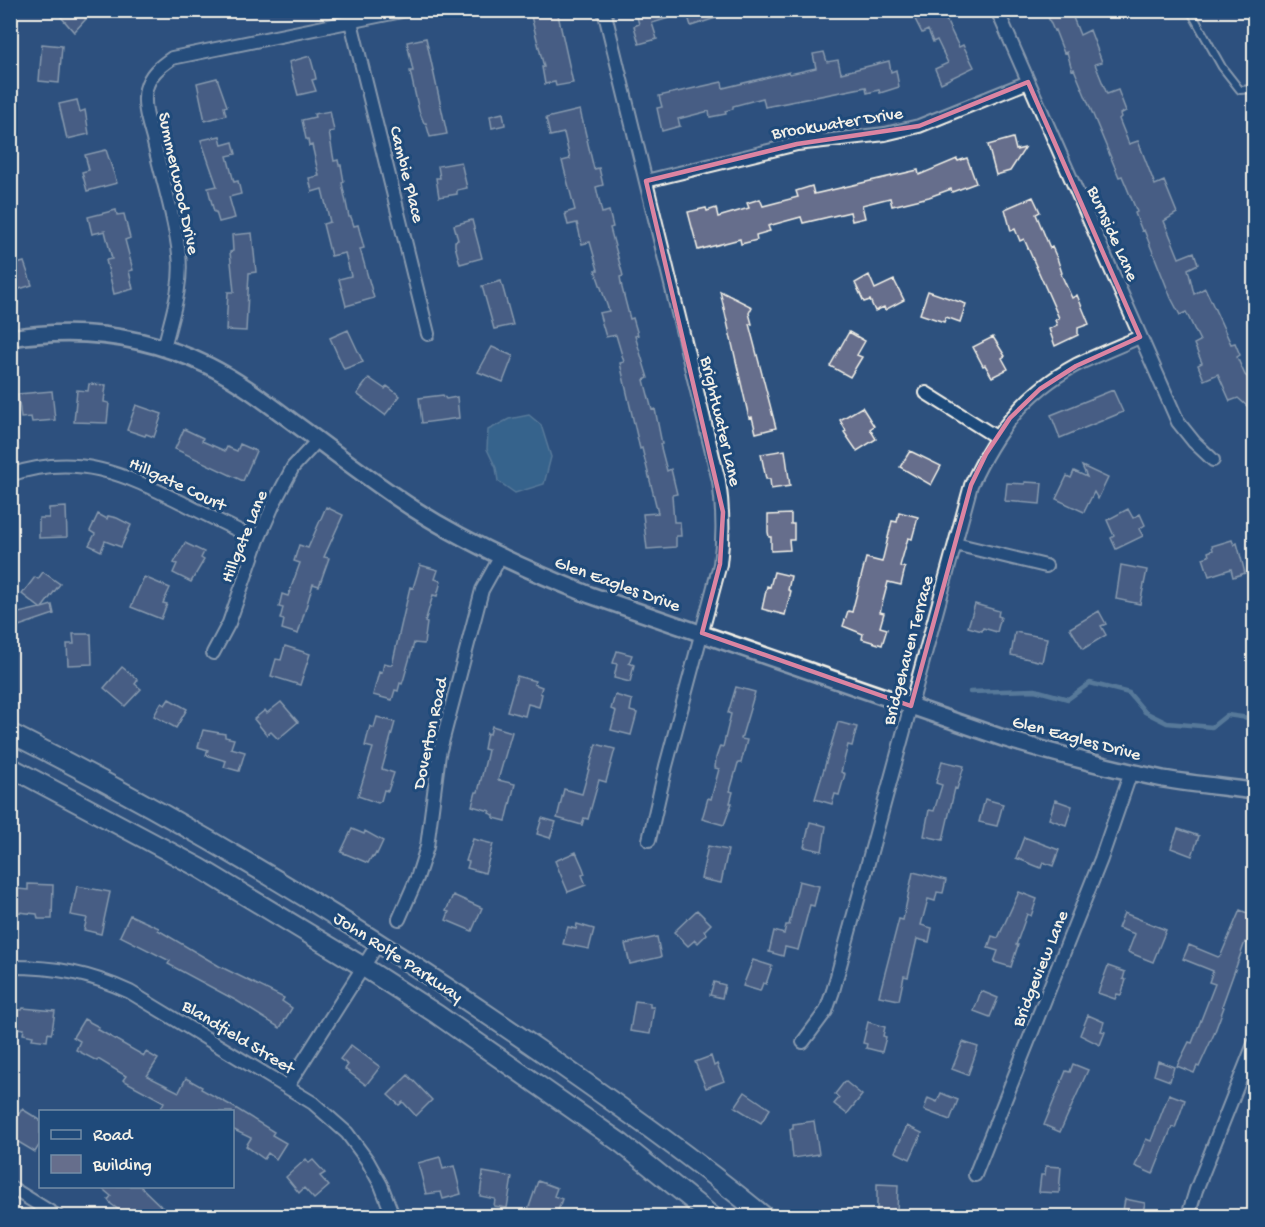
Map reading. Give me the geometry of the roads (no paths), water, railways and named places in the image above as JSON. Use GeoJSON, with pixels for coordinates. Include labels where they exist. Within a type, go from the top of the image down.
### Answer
{"type":"FeatureCollection","features":[{"type":"Feature","properties":{"kind":"main road","name":"John Rolfe Parkway"},"geometry":{"type":"LineString","coordinates":[[10,733],[91,773],[165,814],[378,942],[497,1021],[659,1135],[764,1216]]}},
{"type":"Feature","properties":{"kind":"main road","name":"John Rolfe Parkway"},"geometry":{"type":"LineString","coordinates":[[10,767],[200,868],[363,966],[438,1015],[621,1143],[712,1216]]}},
{"type":"Feature","properties":{"kind":"street","name":"Summerwood Drive"},"geometry":{"type":"LineString","coordinates":[[164,348],[179,286],[180,270],[179,252],[146,109],[146,89],[151,76],[172,58],[407,10]]}},
{"type":"Feature","properties":{"kind":"street","name":"Brightwater Lane"},"geometry":{"type":"LineString","coordinates":[[604,10],[719,481],[723,512],[720,564],[666,766],[650,840]]}},
{"type":"Feature","properties":{"kind":"street","name":"Burnside Lane"},"geometry":{"type":"LineString","coordinates":[[997,10],[1178,422],[1213,460]]}},
{"type":"Feature","properties":{"kind":"street","name":"Cambie Place"},"geometry":{"type":"LineString","coordinates":[[351,22],[428,334]]}},
{"type":"Feature","properties":{"kind":"street","name":"Brookwater Drive"},"geometry":{"type":"LineString","coordinates":[[646,181],[797,144],[885,134],[919,126],[1028,82]]}},
{"type":"Feature","properties":{"kind":"street","name":"Glen Eagles Drive"},"geometry":{"type":"LineString","coordinates":[[10,338],[39,333],[84,332],[122,337],[164,348],[208,366],[230,378],[415,510],[463,538],[545,577],[1003,738],[1131,772],[1254,791]]}},
{"type":"Feature","properties":{"kind":"street","name":"Bridgehaven Terrace"},"geometry":{"type":"LineString","coordinates":[[803,1042],[826,1011],[833,991],[971,485],[996,437],[1010,418],[1041,388],[1076,366],[1140,337]]}},
{"type":"Feature","properties":{"kind":"street"},"geometry":{"type":"LineString","coordinates":[[926,393],[996,437]]}},
{"type":"Feature","properties":{"kind":"street","name":"Hillgate Lane"},"geometry":{"type":"LineString","coordinates":[[213,653],[229,623],[258,540],[293,467],[318,440]]}},
{"type":"Feature","properties":{"kind":"street","name":"Hillgate Court"},"geometry":{"type":"LineString","coordinates":[[10,475],[46,466],[69,465],[106,470],[148,486],[258,540]]}},
{"type":"Feature","properties":{"kind":"street"},"geometry":{"type":"LineString","coordinates":[[955,544],[1046,566]]}},
{"type":"Feature","properties":{"kind":"street","name":"Doverton Road"},"geometry":{"type":"LineString","coordinates":[[399,919],[417,878],[427,847],[440,754],[482,590],[501,556]]}},
{"type":"Feature","properties":{"kind":"street","name":"Bridgeview Lane"},"geometry":{"type":"LineString","coordinates":[[975,1175],[1101,858],[1131,772]]}},
{"type":"Feature","properties":{"kind":"street"},"geometry":{"type":"LineString","coordinates":[[287,1087],[378,942]]}},
{"type":"Feature","properties":{"kind":"street","name":"Blandfield Street"},"geometry":{"type":"LineString","coordinates":[[10,967],[70,970],[105,980],[130,992],[313,1103],[346,1133],[367,1160],[381,1185],[393,1216]]}},
{"type":"Feature","properties":{"kind":"street"},"geometry":{"type":"LineString","coordinates":[[1188,1216],[1196,1190],[1254,1044]]}},
{"type":"Feature","properties":{"kind":"street"},"geometry":{"type":"LineString","coordinates":[[10,1187],[57,1216]]}},
{"type":"Feature","properties":{"kind":"lane"},"geometry":{"type":"LineString","coordinates":[[1190,10],[1222,67],[1240,90],[1254,89]]}},
{"type":"Feature","properties":{"kind":"water"},"geometry":{"type":"Polygon","coordinates":[[[529,415],[541,425],[551,457],[544,484],[515,493],[498,481],[496,468],[487,449],[488,430],[509,419],[529,415]]]}},
{"type":"Feature","properties":{"kind":"waterway"},"geometry":{"type":"LineString","coordinates":[[970,692],[1035,690],[1068,699],[1090,683],[1129,693],[1145,712],[1167,723],[1212,727],[1227,715],[1249,718],[1254,714]]}}]}
